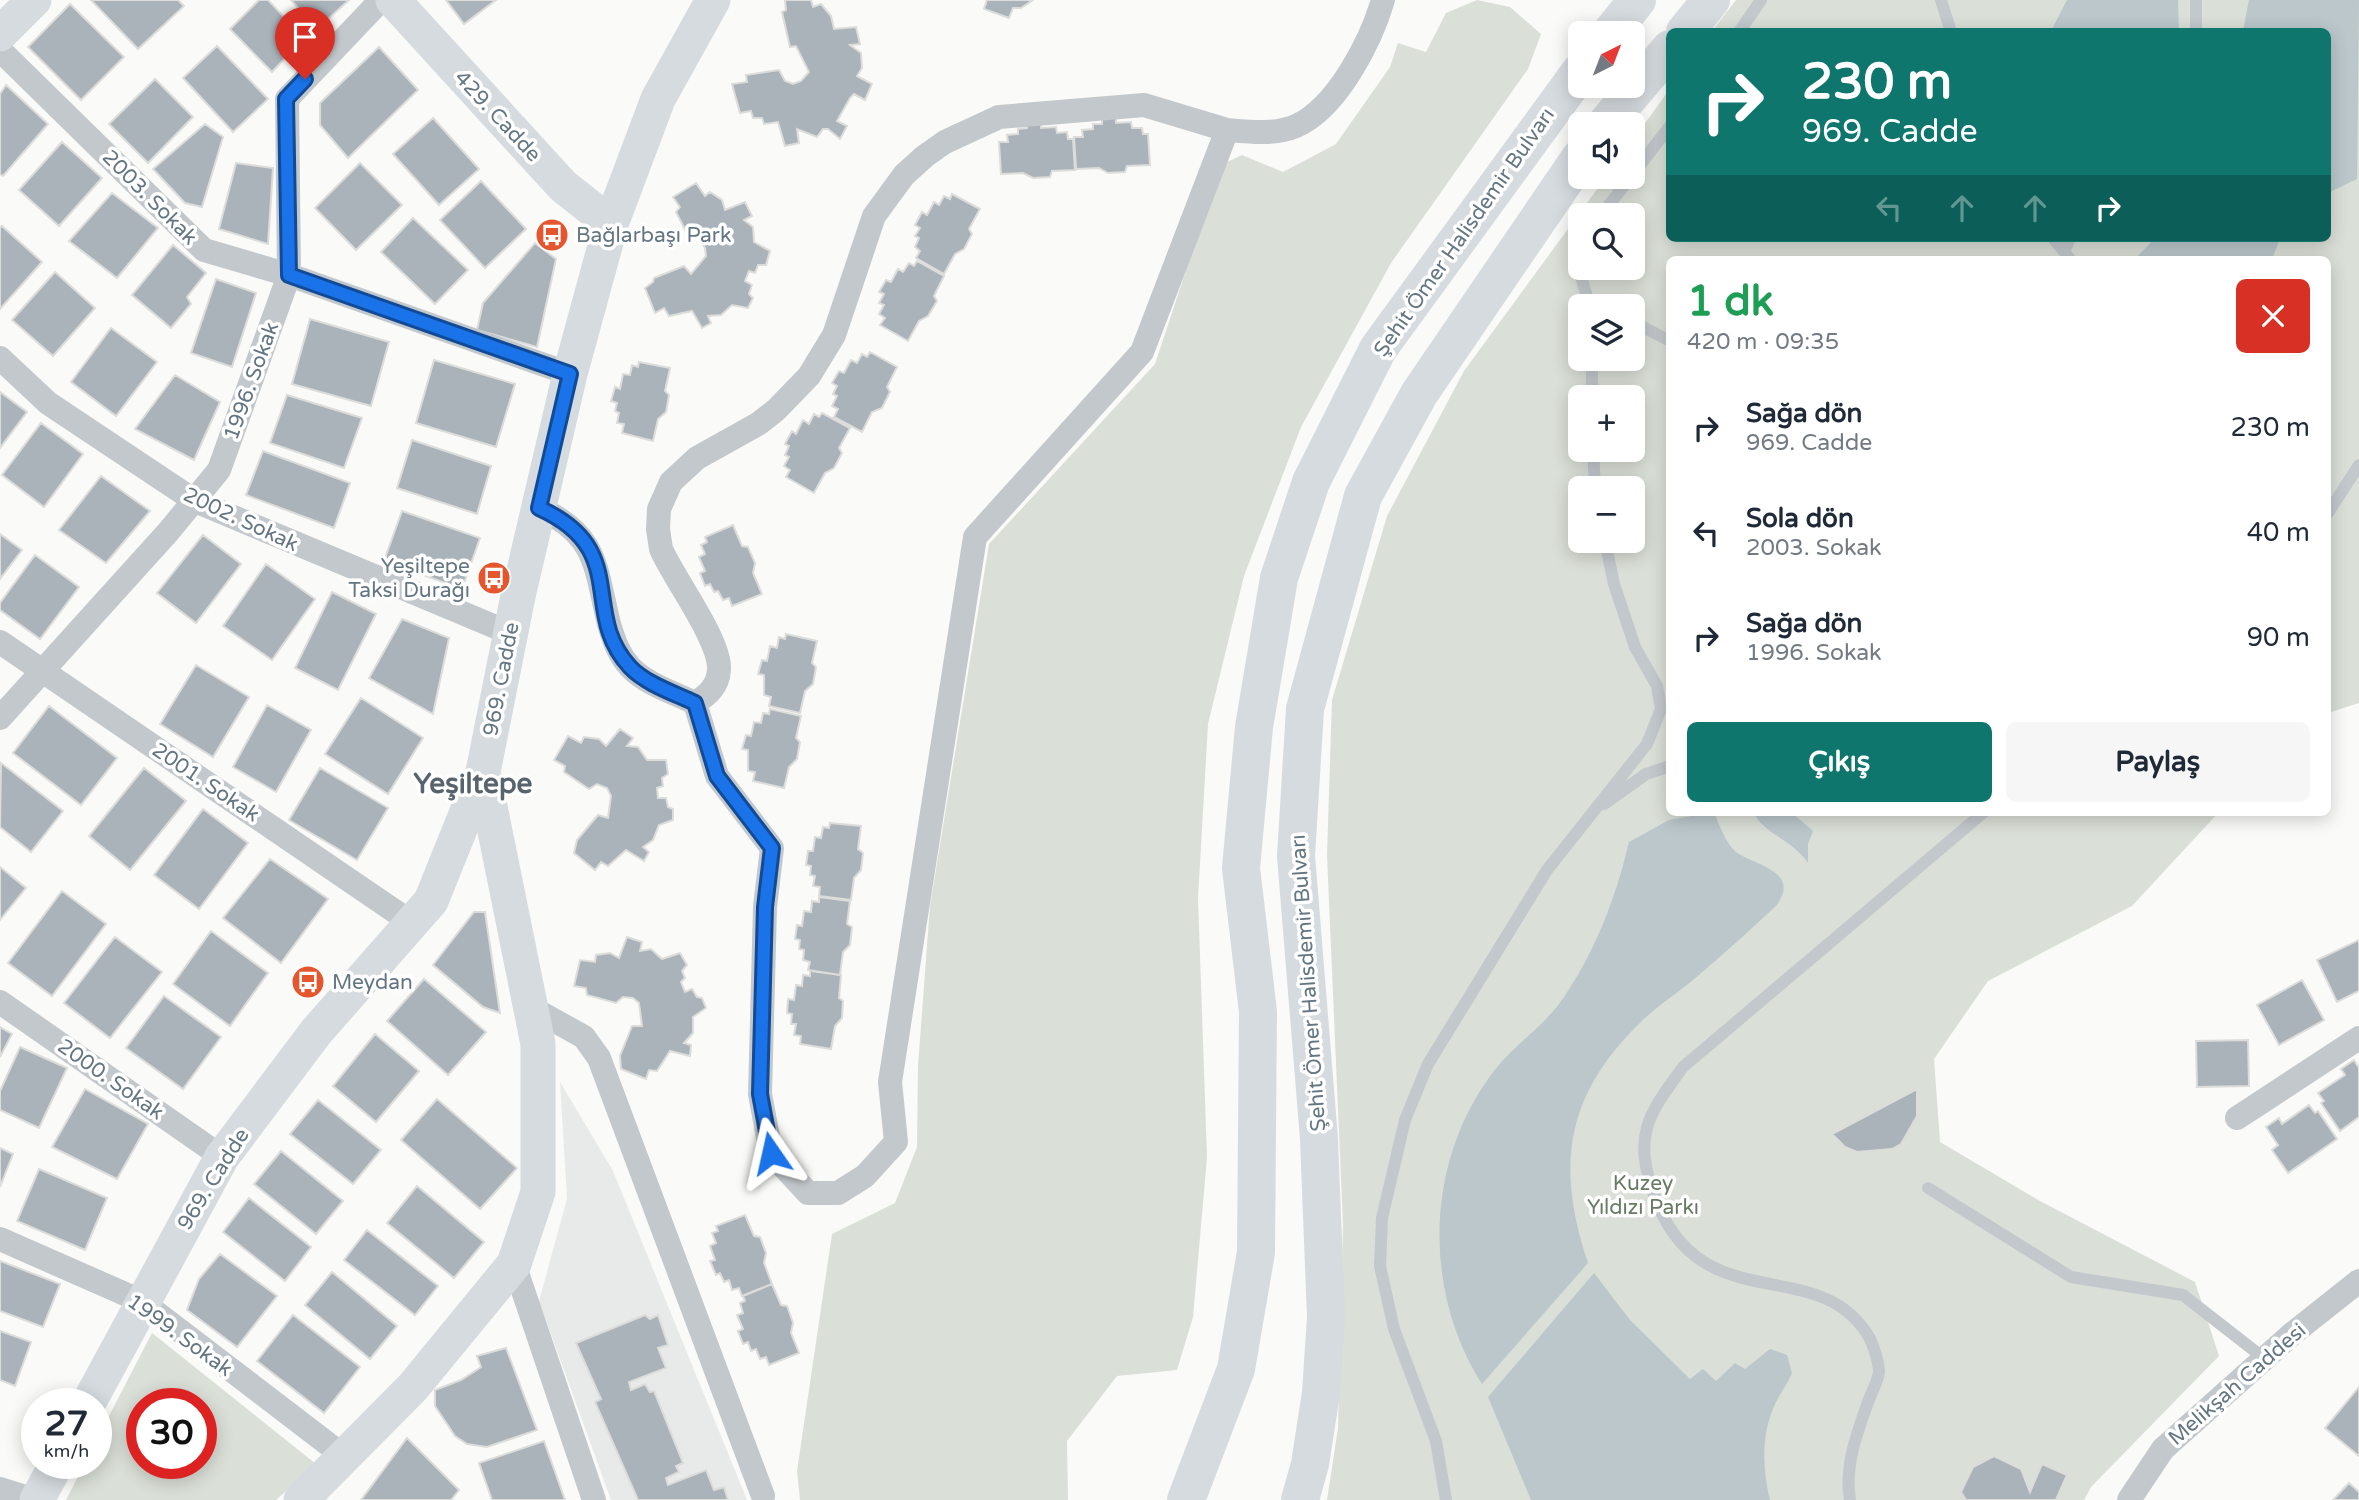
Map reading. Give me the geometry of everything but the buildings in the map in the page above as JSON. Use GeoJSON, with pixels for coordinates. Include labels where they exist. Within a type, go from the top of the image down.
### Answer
{"type":"FeatureCollection","features":[{"type":"Feature","properties":{"kind":"highway"},"geometry":{"type":"LineString","coordinates":[[1620,21],[1637,0]]}},
{"type":"Feature","properties":{"kind":"highway"},"geometry":{"type":"LineString","coordinates":[[1688,28],[1711,0]]}},
{"type":"Feature","properties":{"kind":"highway"},"geometry":{"type":"LineString","coordinates":[[1616,112],[1666,54]]}},
{"type":"Feature","properties":{"kind":"highway","name":"Şehit Ömer Halisdemir Bulvarı"},"geometry":{"type":"LineString","coordinates":[[1186,1500],[1236,1370],[1256,1252],[1258,1012],[1241,868],[1254,727],[1279,578],[1311,482],[1378,349],[1568,88]]}},
{"type":"Feature","properties":{"kind":"highway","name":"Şehit Ömer Halisdemir Bulvarı"},"geometry":{"type":"LineString","coordinates":[[1300,1500],[1310,1464],[1321,1393],[1326,1317],[1319,1139],[1296,856],[1305,709],[1363,496],[1419,394],[1568,176]]}},
{"type":"Feature","properties":{"kind":"street"},"geometry":{"type":"LineString","coordinates":[[0,34],[34,0]]}},
{"type":"Feature","properties":{"kind":"street","name":"1996. Sokak"},"geometry":{"type":"LineString","coordinates":[[0,718],[195,502],[219,470],[289,275],[286,99],[381,0]]}},
{"type":"Feature","properties":{"kind":"street","name":"429. Cadde"},"geometry":{"type":"LineString","coordinates":[[393,0],[563,186],[611,224]]}},
{"type":"Feature","properties":{"kind":"street","name":"969. Cadde"},"geometry":{"type":"LineString","coordinates":[[96,1388],[141,1301],[222,1157],[316,1032],[431,901],[483,772],[510,633],[570,374],[611,224],[659,99],[713,0]]}},
{"type":"Feature","properties":{"kind":"street"},"geometry":{"type":"LineString","coordinates":[[695,703],[709,694],[716,684],[719,659],[661,549],[657,528],[664,496],[683,469],[696,457],[758,424],[809,376],[834,335],[874,216],[904,175],[945,142],[999,117],[1144,105],[1227,130],[1278,131],[1297,125],[1318,112],[1352,69],[1367,42],[1383,0]]}},
{"type":"Feature","properties":{"kind":"street","name":"2003. Sokak"},"geometry":{"type":"LineString","coordinates":[[0,50],[204,250],[289,275],[570,374]]}},
{"type":"Feature","properties":{"kind":"street"},"geometry":{"type":"LineString","coordinates":[[539,508],[575,529],[594,556],[614,642],[626,662],[643,678],[695,703],[717,776],[772,848],[765,907],[760,1094],[771,1153],[808,1193],[838,1193],[865,1176],[896,1142],[890,1082],[975,537],[1142,352],[1227,130]]}},
{"type":"Feature","properties":{"kind":"street","name":"2002. Sokak"},"geometry":{"type":"LineString","coordinates":[[0,358],[48,402],[195,502],[510,633]]}},
{"type":"Feature","properties":{"kind":"street","name":"2001. Sokak"},"geometry":{"type":"LineString","coordinates":[[0,642],[412,923]]}},
{"type":"Feature","properties":{"kind":"street"},"geometry":{"type":"LineString","coordinates":[[302,1500],[414,1387],[514,1264],[538,1192],[538,1044],[483,772]]}},
{"type":"Feature","properties":{"kind":"street","name":"2000. Sokak"},"geometry":{"type":"LineString","coordinates":[[0,1002],[222,1157]]}},
{"type":"Feature","properties":{"kind":"street"},"geometry":{"type":"LineString","coordinates":[[530,1007],[584,1037],[599,1058],[763,1496]]}},
{"type":"Feature","properties":{"kind":"street"},"geometry":{"type":"LineString","coordinates":[[2237,1118],[2359,1038]]}},
{"type":"Feature","properties":{"kind":"street","name":"1999. Sokak"},"geometry":{"type":"LineString","coordinates":[[0,1240],[141,1301],[345,1457]]}},
{"type":"Feature","properties":{"kind":"street"},"geometry":{"type":"LineString","coordinates":[[514,1264],[594,1500]]}},
{"type":"Feature","properties":{"kind":"street","name":"Melikşah Caddesi"},"geometry":{"type":"LineString","coordinates":[[2129,1500],[2163,1450],[2265,1359],[2359,1281]]}},
{"type":"Feature","properties":{"kind":"street"},"geometry":{"type":"LineString","coordinates":[[0,1489],[36,1500],[48,1479]]}},
{"type":"Feature","properties":{"kind":"lane"},"geometry":{"type":"LineString","coordinates":[[1742,28],[1761,0]]}},
{"type":"Feature","properties":{"kind":"lane"},"geometry":{"type":"LineString","coordinates":[[1941,0],[1950,28]]}},
{"type":"Feature","properties":{"kind":"lane"},"geometry":{"type":"LineString","coordinates":[[2196,0],[2196,28]]}},
{"type":"Feature","properties":{"kind":"lane"},"geometry":{"type":"LineString","coordinates":[[1645,158],[1666,131]]}},
{"type":"Feature","properties":{"kind":"lane"},"geometry":{"type":"LineString","coordinates":[[1610,203],[1621,189]]}},
{"type":"Feature","properties":{"kind":"lane"},"geometry":{"type":"LineString","coordinates":[[1645,328],[1666,339]]}},
{"type":"Feature","properties":{"kind":"lane"},"geometry":{"type":"LineString","coordinates":[[2331,508],[2359,465]]}},
{"type":"Feature","properties":{"kind":"lane"},"geometry":{"type":"LineString","coordinates":[[1446,1500],[1436,1441],[1394,1329],[1380,1266],[1382,1218],[1405,1120],[1428,1064],[1547,870],[1647,744],[1661,709],[1657,686],[1635,647],[1614,584],[1608,553]]}},
{"type":"Feature","properties":{"kind":"lane"},"geometry":{"type":"LineString","coordinates":[[1592,812],[1646,774],[1666,767]]}},
{"type":"Feature","properties":{"kind":"lane"},"geometry":{"type":"LineString","coordinates":[[1850,1500],[1846,1479],[1861,1421],[1879,1373],[1870,1339],[1854,1315],[1829,1297],[1754,1282],[1706,1266],[1681,1243],[1661,1217],[1645,1168],[1644,1129],[1658,1101],[1683,1067],[1979,816]]}},
{"type":"Feature","properties":{"kind":"lane"},"geometry":{"type":"LineString","coordinates":[[1928,1188],[2071,1277],[2183,1294],[2265,1359]]}},
{"type":"Feature","properties":{"kind":"shaded area"},"geometry":{"type":"Polygon","coordinates":[[[2067,0],[2178,0],[2179,28],[2053,28],[2067,0]]]}},
{"type":"Feature","properties":{"kind":"shaded area"},"geometry":{"type":"Polygon","coordinates":[[[2249,0],[2359,0],[2357,179],[2331,192],[2331,28],[2244,28],[2249,0]]]}},
{"type":"Feature","properties":{"kind":"shaded area"},"geometry":{"type":"Polygon","coordinates":[[[2151,242],[2279,242],[2273,256],[2138,256],[2151,242]]]}},
{"type":"Feature","properties":{"kind":"shaded area"},"geometry":{"type":"Polygon","coordinates":[[[1716,816],[1735,851],[1779,876],[1783,884],[1783,894],[1776,906],[1693,980],[1646,1017],[1619,1045],[1599,1072],[1584,1101],[1575,1130],[1571,1160],[1577,1226],[1588,1263],[1482,1384],[1463,1348],[1449,1309],[1442,1269],[1440,1228],[1444,1188],[1453,1148],[1469,1110],[1491,1075],[1556,1008],[1586,961],[1604,922],[1629,842],[1669,820],[1716,816]]]}},
{"type":"Feature","properties":{"kind":"shaded area"},"geometry":{"type":"Polygon","coordinates":[[[1756,816],[1796,816],[1813,831],[1808,844],[1808,863],[1795,848],[1756,816]]]}},
{"type":"Feature","properties":{"kind":"shaded area"},"geometry":{"type":"Polygon","coordinates":[[[560,1082],[613,1171],[747,1500],[611,1500],[539,1301],[567,1199],[560,1082]]]}},
{"type":"Feature","properties":{"kind":"shaded area"},"geometry":{"type":"Polygon","coordinates":[[[1594,1273],[1630,1320],[1690,1379],[1703,1369],[1716,1381],[1735,1363],[1745,1369],[1770,1349],[1787,1355],[1792,1373],[1771,1414],[1765,1438],[1764,1463],[1770,1500],[1531,1500],[1488,1397],[1594,1273]]]}},
{"type":"Feature","properties":{"kind":"green space"},"geometry":{"type":"Polygon","coordinates":[[[1477,0],[1510,7],[1541,34],[1528,69],[1391,263],[1301,427],[1244,576],[1208,724],[1198,898],[1207,1157],[1193,1317],[1177,1370],[1117,1376],[1067,1441],[1068,1500],[800,1500],[797,1471],[832,1234],[895,1203],[917,1147],[918,1066],[930,906],[989,544],[1155,364],[1221,165],[1242,155],[1283,172],[1336,144],[1390,67],[1398,43],[1426,52],[1446,13],[1477,0]]]}},
{"type":"Feature","properties":{"kind":"green space","name":"Kuzey Yıldızı Parkı"},"geometry":{"type":"Polygon","coordinates":[[[1736,0],[2359,0],[2359,703],[2331,712],[2331,256],[1666,256],[1666,816],[2215,816],[2132,906],[1988,981],[1934,1059],[1940,1142],[2040,1201],[2195,1282],[2219,1356],[2091,1487],[2084,1500],[1327,1500],[1338,1428],[1343,1225],[1327,855],[1332,700],[1387,516],[1464,371],[1568,229],[1568,280],[1645,280],[1645,203],[1587,203],[1597,189],[1645,189],[1645,123],[1666,94],[1666,242],[2331,242],[2331,28],[1714,28],[1736,0]]]}},
{"type":"Feature","properties":{"kind":"green space"},"geometry":{"type":"Polygon","coordinates":[[[152,1333],[316,1464],[276,1500],[66,1500],[77,1479],[112,1479],[112,1410],[152,1333]]]}},
{"type":"Feature","properties":{"kind":"place","name":"Bağlarbaşı Park"},"geometry":{"type":"Point","coordinates":[552,235]}},
{"type":"Feature","properties":{"kind":"place","name":"Yeşiltepe Taksi Durağı"},"geometry":{"type":"Point","coordinates":[494,578]}},
{"type":"Feature","properties":{"kind":"place","name":"Meydan"},"geometry":{"type":"Point","coordinates":[308,982]}},
{"type":"Feature","properties":{"kind":"district","name":"Yeşiltepe"},"geometry":{"type":"Point","coordinates":[473,783]}},
{"type":"Feature","properties":{"kind":"route"},"geometry":{"type":"LineString","coordinates":[[305,79],[286,99],[289,275],[570,374],[539,508],[559,517],[587,542],[594,556],[614,642],[621,656],[643,678],[695,703],[717,776],[748,813],[772,848],[765,907],[760,1094],[771,1153]]}}]}
